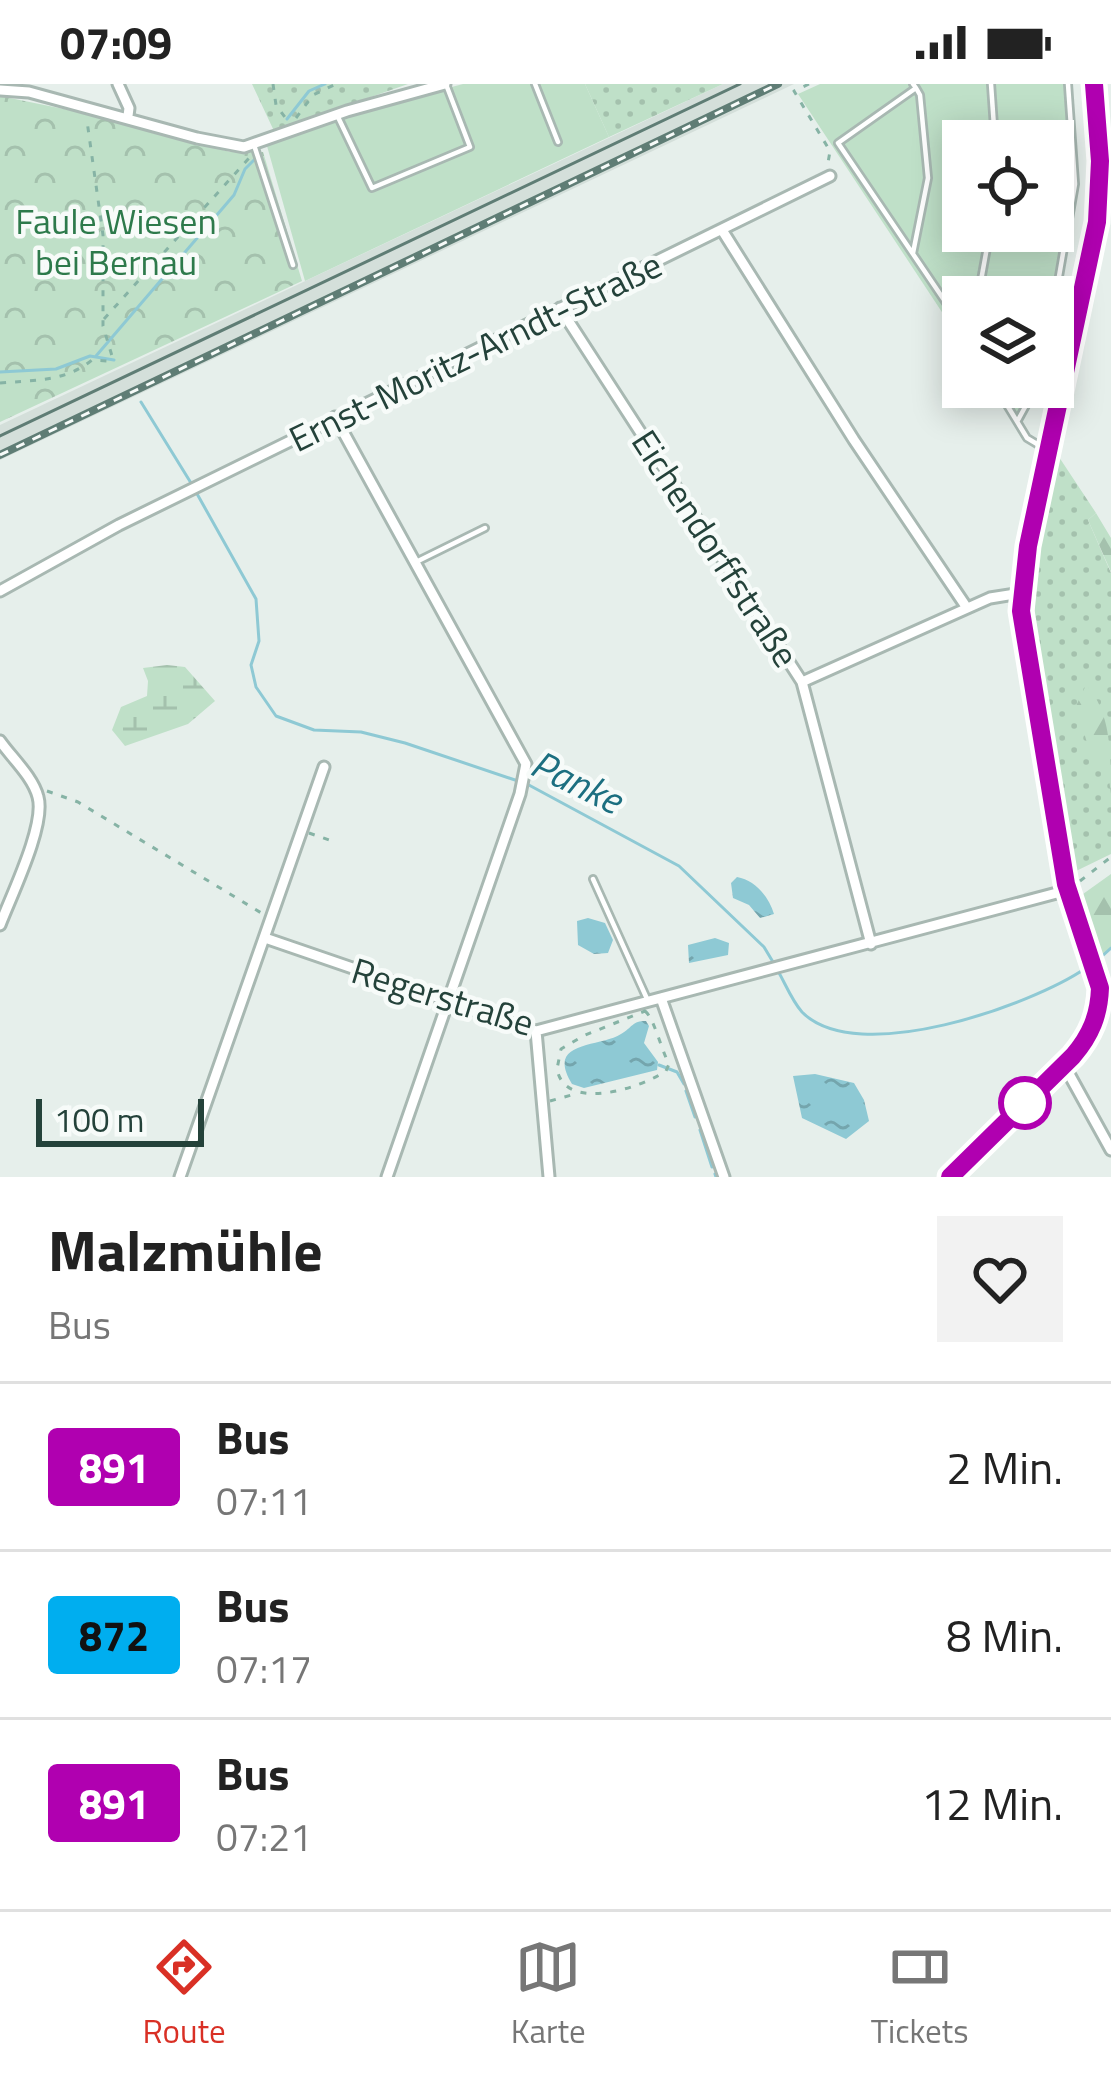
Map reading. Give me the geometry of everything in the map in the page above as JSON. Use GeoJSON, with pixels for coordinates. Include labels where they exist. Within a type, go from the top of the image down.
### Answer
{"type":"FeatureCollection","features":[{"type":"Feature","properties":{"kind":"main road"},"geometry":{"type":"LineString","coordinates":[[950,1177],[1088,1039],[1106,989],[1093,962],[1073,889],[1021,593],[1097,222],[1100,161],[1094,84]]}},
{"type":"Feature","properties":{"kind":"street"},"geometry":{"type":"LineString","coordinates":[[118,84],[128,116]]}},
{"type":"Feature","properties":{"kind":"street"},"geometry":{"type":"LineString","coordinates":[[0,90],[29,92],[230,146],[255,148],[338,115],[446,84]]}},
{"type":"Feature","properties":{"kind":"street","name":"Ernst-Moritz-Arndt-Straße"},"geometry":{"type":"LineString","coordinates":[[0,591],[119,525],[335,417],[830,176]]}},
{"type":"Feature","properties":{"kind":"street"},"geometry":{"type":"LineString","coordinates":[[722,230],[967,608]]}},
{"type":"Feature","properties":{"kind":"street","name":"Eichendorffstraße"},"geometry":{"type":"LineString","coordinates":[[560,308],[802,682],[871,944]]}},
{"type":"Feature","properties":{"kind":"street"},"geometry":{"type":"LineString","coordinates":[[335,417],[526,769],[387,1177]]}},
{"type":"Feature","properties":{"kind":"street"},"geometry":{"type":"LineString","coordinates":[[802,682],[989,598],[1021,593]]}},
{"type":"Feature","properties":{"kind":"street"},"geometry":{"type":"LineString","coordinates":[[0,741],[40,801],[39,817],[0,926]]}},
{"type":"Feature","properties":{"kind":"street"},"geometry":{"type":"LineString","coordinates":[[180,1177],[324,767]]}},
{"type":"Feature","properties":{"kind":"street","name":"Regerstraße"},"geometry":{"type":"LineString","coordinates":[[265,938],[537,1036],[648,1001],[1073,889]]}},
{"type":"Feature","properties":{"kind":"street"},"geometry":{"type":"LineString","coordinates":[[661,998],[724,1177]]}},
{"type":"Feature","properties":{"kind":"street"},"geometry":{"type":"LineString","coordinates":[[537,1036],[549,1177]]}},
{"type":"Feature","properties":{"kind":"street"},"geometry":{"type":"LineString","coordinates":[[1064,1065],[1111,1150]]}},
{"type":"Feature","properties":{"kind":"lane"},"geometry":{"type":"LineString","coordinates":[[338,115],[372,188],[470,146],[446,84]]}},
{"type":"Feature","properties":{"kind":"lane"},"geometry":{"type":"LineString","coordinates":[[535,84],[558,142]]}},
{"type":"Feature","properties":{"kind":"lane"},"geometry":{"type":"LineString","coordinates":[[991,84],[994,120]]}},
{"type":"Feature","properties":{"kind":"lane"},"geometry":{"type":"LineString","coordinates":[[1059,276],[1075,184],[1068,84]]}},
{"type":"Feature","properties":{"kind":"lane"},"geometry":{"type":"LineString","coordinates":[[913,254],[928,178],[920,95],[915,86],[838,143],[942,297]]}},
{"type":"Feature","properties":{"kind":"lane"},"geometry":{"type":"LineString","coordinates":[[255,148],[293,265]]}},
{"type":"Feature","properties":{"kind":"lane"},"geometry":{"type":"LineString","coordinates":[[1010,408],[1035,446],[1049,451]]}},
{"type":"Feature","properties":{"kind":"lane"},"geometry":{"type":"LineString","coordinates":[[1018,420],[1025,408]]}},
{"type":"Feature","properties":{"kind":"lane"},"geometry":{"type":"LineString","coordinates":[[416,562],[485,528]]}},
{"type":"Feature","properties":{"kind":"lane"},"geometry":{"type":"LineString","coordinates":[[593,879],[648,1001]]}},
{"type":"Feature","properties":{"kind":"path"},"geometry":{"type":"LineString","coordinates":[[273,84],[276,105],[293,131]]}},
{"type":"Feature","properties":{"kind":"path"},"geometry":{"type":"LineString","coordinates":[[293,131],[293,123],[313,95],[336,84]]}},
{"type":"Feature","properties":{"kind":"path"},"geometry":{"type":"LineString","coordinates":[[809,84],[794,91],[830,151],[826,166],[830,176]]}},
{"type":"Feature","properties":{"kind":"path"},"geometry":{"type":"LineString","coordinates":[[0,383],[54,380],[79,371],[92,360],[108,361],[112,356],[104,320],[103,235],[89,107]]}},
{"type":"Feature","properties":{"kind":"path"},"geometry":{"type":"LineString","coordinates":[[104,320],[255,148]]}},
{"type":"Feature","properties":{"kind":"path"},"geometry":{"type":"LineString","coordinates":[[34,787],[78,802],[271,919]]}},
{"type":"Feature","properties":{"kind":"path"},"geometry":{"type":"LineString","coordinates":[[302,831],[329,840]]}},
{"type":"Feature","properties":{"kind":"path"},"geometry":{"type":"LineString","coordinates":[[1073,889],[1111,857]]}},
{"type":"Feature","properties":{"kind":"path"},"geometry":{"type":"LineString","coordinates":[[542,1102],[621,1088],[668,1067],[656,1040],[654,1021],[645,1010],[572,1041],[559,1054]]}},
{"type":"Feature","properties":{"kind":"path"},"geometry":{"type":"LineString","coordinates":[[537,1036],[559,1054],[559,1078],[576,1093]]}},
{"type":"Feature","properties":{"kind":"shaded area"},"geometry":{"type":"Polygon","coordinates":[[[723,84],[794,84],[0,460],[0,425],[723,84]]]}},
{"type":"Feature","properties":{"kind":"green space"},"geometry":{"type":"Polygon","coordinates":[[[252,84],[408,84],[274,131],[252,84]]]}},
{"type":"Feature","properties":{"kind":"green space"},"geometry":{"type":"Polygon","coordinates":[[[463,84],[585,84],[609,137],[305,281],[267,146],[376,107],[463,84]]]}},
{"type":"Feature","properties":{"kind":"green space"},"geometry":{"type":"Polygon","coordinates":[[[585,84],[723,84],[609,137],[585,84]]]}},
{"type":"Feature","properties":{"kind":"green space"},"geometry":{"type":"Polygon","coordinates":[[[820,84],[1071,84],[1073,120],[942,120],[942,252],[1066,252],[1062,276],[942,276],[942,312],[798,94],[820,84]]]}},
{"type":"Feature","properties":{"kind":"green space","name":"Faule Wiesen bei Bernau"},"geometry":{"type":"Polygon","coordinates":[[[0,96],[113,119],[230,152],[263,152],[302,281],[0,422],[0,96]]]}},
{"type":"Feature","properties":{"kind":"green space"},"geometry":{"type":"Polygon","coordinates":[[[1074,129],[1078,188],[1074,210],[1074,129]]]}},
{"type":"Feature","properties":{"kind":"green space"},"geometry":{"type":"Polygon","coordinates":[[[1006,408],[1029,408],[1019,427],[1006,408]]]}},
{"type":"Feature","properties":{"kind":"green space"},"geometry":{"type":"Polygon","coordinates":[[[1059,457],[1096,513],[1088,520],[1111,573],[1111,854],[1074,872],[1035,632],[1038,566],[1059,457]]]}},
{"type":"Feature","properties":{"kind":"green space"},"geometry":{"type":"Polygon","coordinates":[[[1096,513],[1111,538],[1111,572],[1088,520],[1096,513]]]}},
{"type":"Feature","properties":{"kind":"green space"},"geometry":{"type":"Polygon","coordinates":[[[185,667],[215,701],[188,724],[125,746],[112,730],[121,707],[147,696],[143,668],[185,667]]]}},
{"type":"Feature","properties":{"kind":"green space"},"geometry":{"type":"Polygon","coordinates":[[[1086,685],[1105,720],[1111,794],[1108,772],[1088,746],[1076,706],[1086,685]]]}},
{"type":"Feature","properties":{"kind":"green space"},"geometry":{"type":"Polygon","coordinates":[[[1111,874],[1111,947],[1101,958],[1083,894],[1111,874]]]}},
{"type":"Feature","properties":{"kind":"water"},"geometry":{"type":"Polygon","coordinates":[[[737,877],[760,890],[774,914],[760,918],[749,905],[733,898],[731,883],[737,877]]]}},
{"type":"Feature","properties":{"kind":"water"},"geometry":{"type":"Polygon","coordinates":[[[588,918],[605,923],[613,940],[608,953],[594,954],[578,945],[577,921],[588,918]]]}},
{"type":"Feature","properties":{"kind":"water"},"geometry":{"type":"Polygon","coordinates":[[[715,938],[729,943],[728,955],[689,963],[688,945],[715,938]]]}},
{"type":"Feature","properties":{"kind":"water"},"geometry":{"type":"Polygon","coordinates":[[[646,1021],[644,1043],[658,1062],[657,1070],[584,1088],[572,1084],[565,1070],[570,1053],[646,1021]]]}},
{"type":"Feature","properties":{"kind":"water"},"geometry":{"type":"Polygon","coordinates":[[[815,1074],[854,1083],[864,1100],[869,1121],[846,1139],[802,1118],[793,1076],[815,1074]]]}},
{"type":"Feature","properties":{"kind":"waterway"},"geometry":{"type":"LineString","coordinates":[[287,119],[309,91],[325,84]]}},
{"type":"Feature","properties":{"kind":"waterway"},"geometry":{"type":"LineString","coordinates":[[96,356],[234,195],[245,169],[256,158]]}},
{"type":"Feature","properties":{"kind":"waterway","name":"Panke"},"geometry":{"type":"LineString","coordinates":[[0,372],[56,369],[90,356],[114,360]]}},
{"type":"Feature","properties":{"kind":"waterway","name":"Panke"},"geometry":{"type":"LineString","coordinates":[[141,402],[191,483]]}},
{"type":"Feature","properties":{"kind":"waterway","name":"Panke"},"geometry":{"type":"LineString","coordinates":[[196,492],[256,599],[259,641],[251,665],[256,687],[276,716],[314,730],[361,732],[405,743],[518,781]]}},
{"type":"Feature","properties":{"kind":"waterway","name":"Panke"},"geometry":{"type":"LineString","coordinates":[[527,784],[679,866],[764,947],[773,962]]}},
{"type":"Feature","properties":{"kind":"waterway","name":"Panke"},"geometry":{"type":"LineString","coordinates":[[1099,959],[1111,948]]}},
{"type":"Feature","properties":{"kind":"waterway","name":"Panke"},"geometry":{"type":"LineString","coordinates":[[778,971],[802,1012],[828,1028],[862,1034],[944,1025],[987,1013],[1086,968]]}},
{"type":"Feature","properties":{"kind":"waterway"},"geometry":{"type":"LineString","coordinates":[[659,1065],[677,1072],[684,1084]]}},
{"type":"Feature","properties":{"kind":"waterway"},"geometry":{"type":"LineString","coordinates":[[686,1091],[695,1117]]}},
{"type":"Feature","properties":{"kind":"waterway"},"geometry":{"type":"LineString","coordinates":[[700,1130],[712,1167]]}},
{"type":"Feature","properties":{"kind":"tram line"},"geometry":{"type":"LineString","coordinates":[[0,436],[740,84]]}},
{"type":"Feature","properties":{"kind":"railway"},"geometry":{"type":"LineString","coordinates":[[0,455],[778,84]]}},
{"type":"Feature","properties":{"kind":"bus line","name":"891"},"geometry":{"type":"LineString","coordinates":[[950,1177],[1088,1039],[1100,1004],[1095,969],[1066,884],[1021,611],[1028,546],[1097,222],[1100,161],[1094,84]]}}]}
